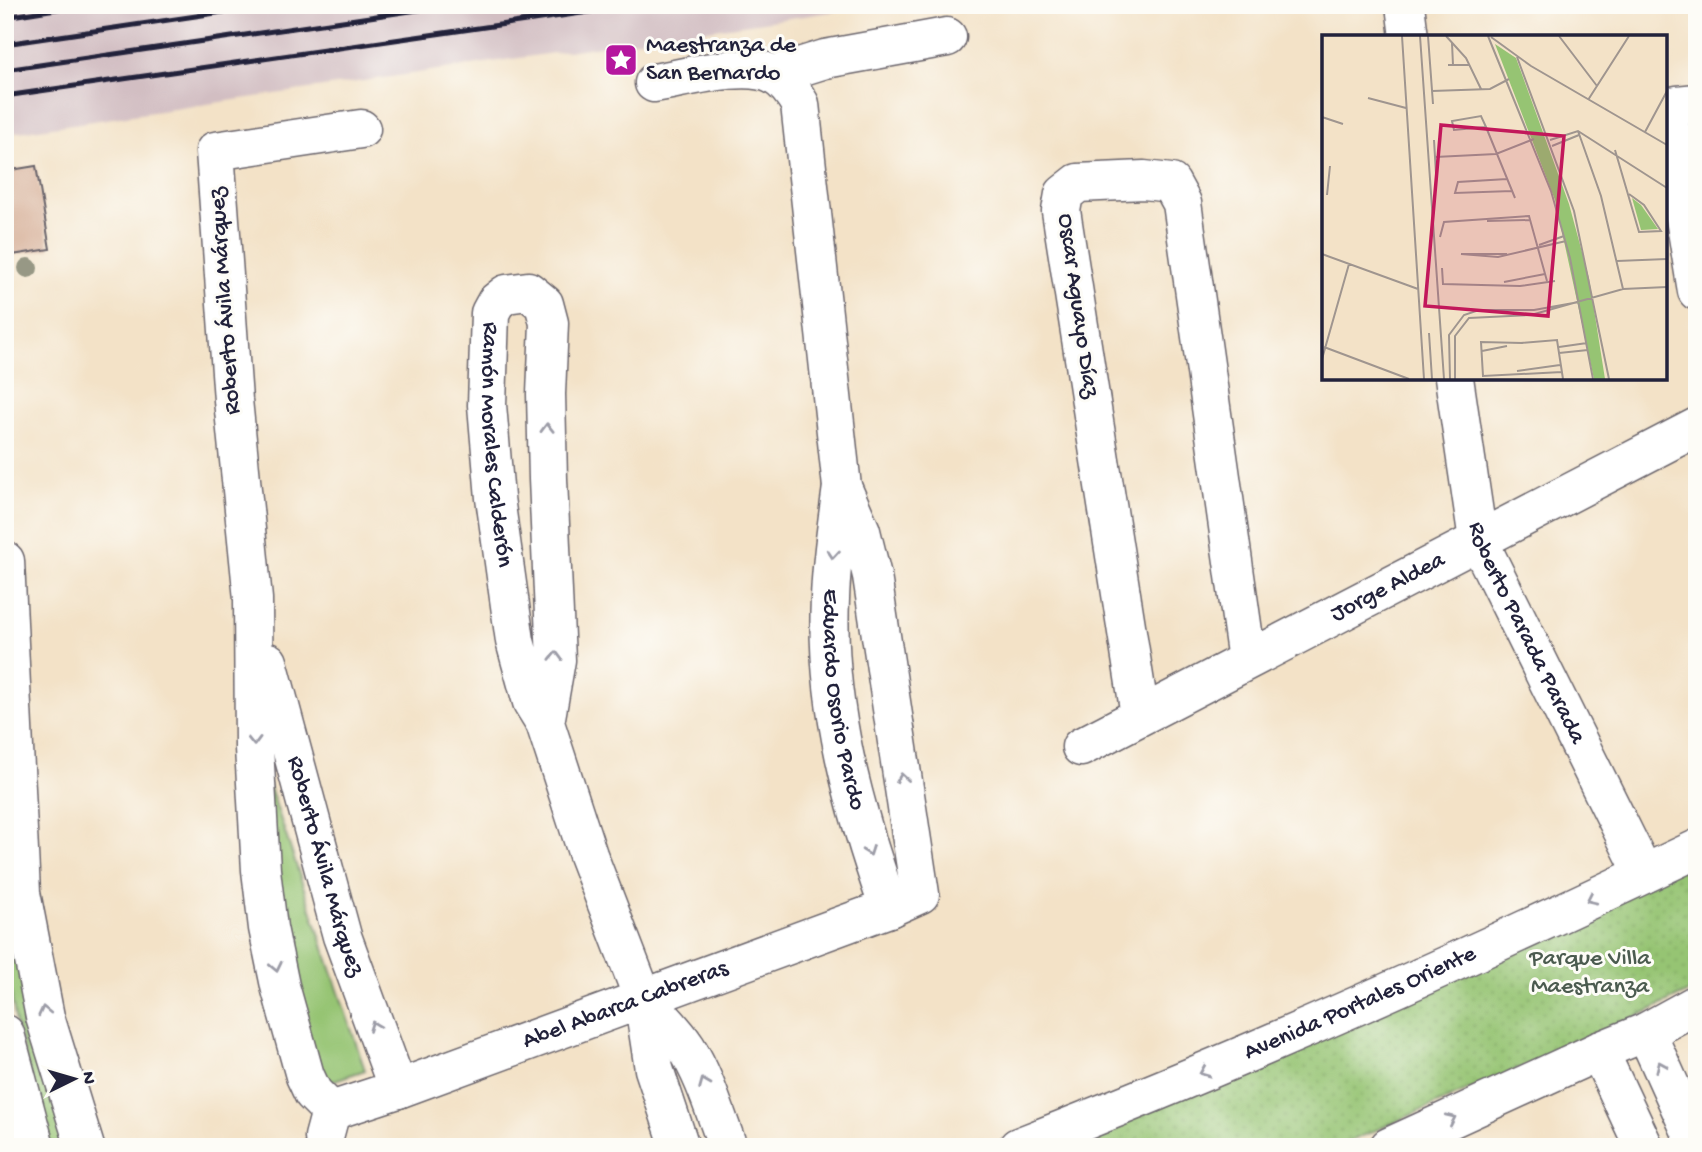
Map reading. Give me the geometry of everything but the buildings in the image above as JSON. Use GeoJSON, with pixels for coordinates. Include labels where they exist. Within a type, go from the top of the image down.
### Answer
{"type":"FeatureCollection","features":[{"type":"Feature","properties":{"kind":"street"},"geometry":{"type":"LineString","coordinates":[[1405,5],[1409,35]]}},
{"type":"Feature","properties":{"kind":"street"},"geometry":{"type":"LineString","coordinates":[[654,83],[739,69],[757,69],[774,75],[825,59],[947,37]]}},
{"type":"Feature","properties":{"kind":"street","name":"Eduardo Osorio Pardo"},"geometry":{"type":"LineString","coordinates":[[774,75],[790,87],[800,104],[842,487],[830,601],[837,713],[863,835],[904,901]]}},
{"type":"Feature","properties":{"kind":"street"},"geometry":{"type":"LineString","coordinates":[[1697,103],[1677,105],[1669,121],[1697,291]]}},
{"type":"Feature","properties":{"kind":"street","name":"Roberto Ávila Márquez"},"geometry":{"type":"LineString","coordinates":[[328,1129],[304,1076],[280,986],[268,928],[261,870],[254,762],[253,599],[233,400],[215,150],[361,129]]}},
{"type":"Feature","properties":{"kind":"street","name":"Oscar Aguayo Díaz"},"geometry":{"type":"LineString","coordinates":[[1140,715],[1061,211],[1064,194],[1078,183],[1144,180],[1171,183],[1182,203],[1247,660]]}},
{"type":"Feature","properties":{"kind":"street","name":"Ramón Morales Calderón"},"geometry":{"type":"LineString","coordinates":[[545,723],[556,660],[548,479],[549,323],[544,304],[536,295],[528,291],[515,291],[496,302],[491,313],[487,405],[495,498],[510,616],[533,702],[545,723],[588,855],[643,998],[654,1069],[680,1147]]}},
{"type":"Feature","properties":{"kind":"street","name":"Roberto Parada Parada"},"geometry":{"type":"LineString","coordinates":[[1454,380],[1478,540],[1644,874]]}},
{"type":"Feature","properties":{"kind":"street","name":"Jorge Aldea"},"geometry":{"type":"LineString","coordinates":[[1081,747],[1697,427]]}},
{"type":"Feature","properties":{"kind":"street","name":"Eduardo Osorio Pardo"},"geometry":{"type":"LineString","coordinates":[[842,487],[861,531],[872,576],[904,901]]}},
{"type":"Feature","properties":{"kind":"street"},"geometry":{"type":"LineString","coordinates":[[5,561],[21,893],[45,1017],[85,1147]]}},
{"type":"Feature","properties":{"kind":"street","name":"Roberto Ávila Márquez"},"geometry":{"type":"LineString","coordinates":[[253,599],[285,732],[342,936],[398,1089]]}},
{"type":"Feature","properties":{"kind":"street","name":"Avenida Portales Oriente"},"geometry":{"type":"LineString","coordinates":[[1018,1147],[1359,1005],[1697,849]]}},
{"type":"Feature","properties":{"kind":"street","name":"Abel Abarca Cabreras"},"geometry":{"type":"LineString","coordinates":[[328,1129],[398,1089],[904,901]]}},
{"type":"Feature","properties":{"kind":"street","name":"Ramón Morales Calderón"},"geometry":{"type":"LineString","coordinates":[[643,998],[687,1048],[702,1078],[728,1147]]}},
{"type":"Feature","properties":{"kind":"street"},"geometry":{"type":"LineString","coordinates":[[1389,1147],[1646,1032],[1697,1004]]}},
{"type":"Feature","properties":{"kind":"street"},"geometry":{"type":"LineString","coordinates":[[1646,1032],[1697,1145]]}},
{"type":"Feature","properties":{"kind":"street"},"geometry":{"type":"LineString","coordinates":[[5,1034],[35,1147]]}},
{"type":"Feature","properties":{"kind":"street"},"geometry":{"type":"LineString","coordinates":[[1599,1051],[1644,1147]]}},
{"type":"Feature","properties":{"kind":"shaded area"},"geometry":{"type":"Polygon","coordinates":[[[5,5],[878,5],[5,134],[5,5]]]}},
{"type":"Feature","properties":{"kind":"green space"},"geometry":{"type":"Polygon","coordinates":[[[252,734],[365,1070],[317,1086],[252,734]]]}},
{"type":"Feature","properties":{"kind":"green space"},"geometry":{"type":"Polygon","coordinates":[[[5,848],[77,1147],[51,1147],[16,1024],[5,957],[5,848]]]}},
{"type":"Feature","properties":{"kind":"green space","name":"Parque Villa Maestranza"},"geometry":{"type":"Polygon","coordinates":[[[1697,859],[1697,988],[1619,1025],[1337,1147],[1041,1147],[1697,859]]]}},
{"type":"Feature","properties":{"kind":"railway"},"geometry":{"type":"LineString","coordinates":[[5,17],[82,5]]}},
{"type":"Feature","properties":{"kind":"railway"},"geometry":{"type":"LineString","coordinates":[[5,44],[271,5]]}},
{"type":"Feature","properties":{"kind":"railway"},"geometry":{"type":"LineString","coordinates":[[5,70],[452,5]]}},
{"type":"Feature","properties":{"kind":"railway"},"geometry":{"type":"LineString","coordinates":[[5,96],[638,5]]}},
{"type":"Feature","properties":{"kind":"place","name":"Maestranza de San Bernardo"},"geometry":{"type":"Point","coordinates":[621,60]}}]}
